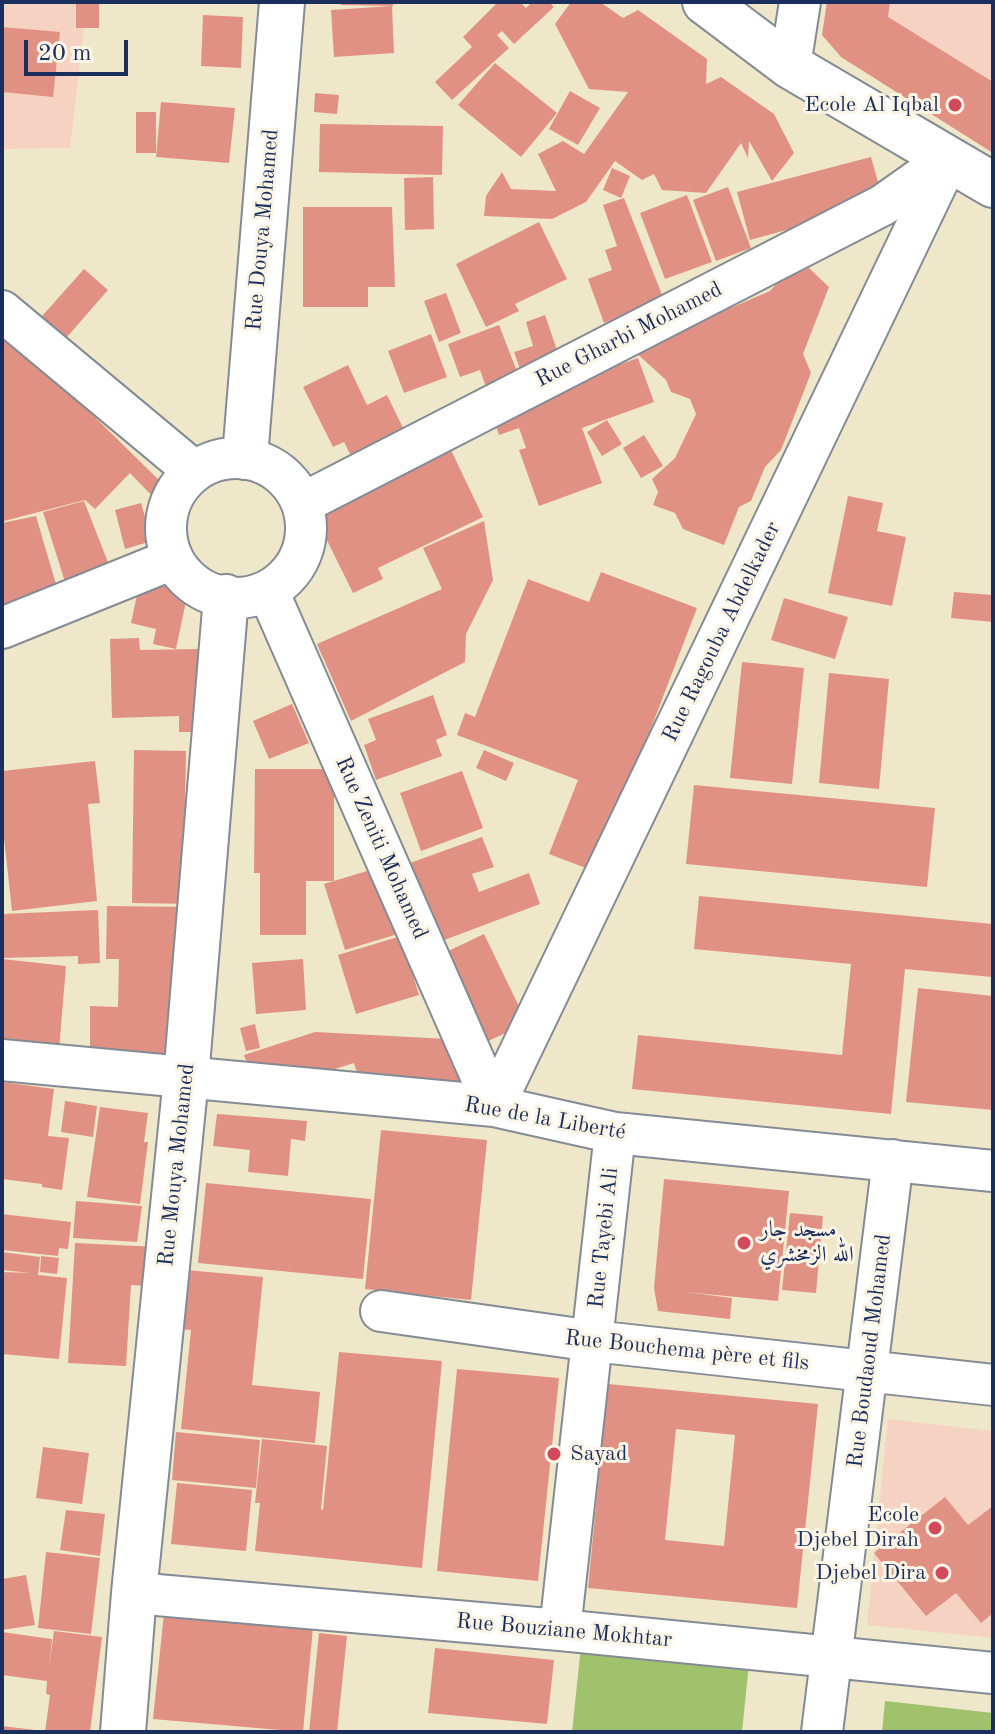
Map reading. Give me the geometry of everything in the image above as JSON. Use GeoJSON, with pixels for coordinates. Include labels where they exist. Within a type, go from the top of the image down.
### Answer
{"type":"FeatureCollection","features":[{"type":"Feature","properties":{"kind":"street","name":"Rue Douya Mohamed"},"geometry":{"type":"LineString","coordinates":[[245,457],[282,2]]}},
{"type":"Feature","properties":{"kind":"street"},"geometry":{"type":"LineString","coordinates":[[705,2],[790,66],[993,185]]}},
{"type":"Feature","properties":{"kind":"street"},"geometry":{"type":"LineString","coordinates":[[790,66],[800,2]]}},
{"type":"Feature","properties":{"kind":"street","name":"Rue Gharbi Mohamed"},"geometry":{"type":"LineString","coordinates":[[303,503],[883,205],[949,158]]}},
{"type":"Feature","properties":{"kind":"street","name":"Rue Ragouba Abdelkader"},"geometry":{"type":"LineString","coordinates":[[494,1106],[949,158]]}},
{"type":"Feature","properties":{"kind":"street"},"geometry":{"type":"LineString","coordinates":[[2,311],[194,471]]}},
{"type":"Feature","properties":{"kind":"street"},"geometry":{"type":"LineString","coordinates":[[245,457],[277,469],[291,482],[303,503],[307,525],[304,550],[288,576],[247,594],[206,592],[186,578],[173,559],[166,536],[168,510],[178,489],[194,471],[220,458],[245,457]]}},
{"type":"Feature","properties":{"kind":"street"},"geometry":{"type":"LineString","coordinates":[[2,628],[173,559]]}},
{"type":"Feature","properties":{"kind":"street","name":"Rue Zeniti Mohamed"},"geometry":{"type":"LineString","coordinates":[[247,594],[494,1106]]}},
{"type":"Feature","properties":{"kind":"street","name":"Rue Mouya Mohamed"},"geometry":{"type":"LineString","coordinates":[[123,1732],[186,1078],[247,594]]}},
{"type":"Feature","properties":{"kind":"street","name":"Rue de la Liberté"},"geometry":{"type":"LineString","coordinates":[[2,1060],[494,1106],[615,1133],[993,1171]]}},
{"type":"Feature","properties":{"kind":"street","name":"Rue Tayebi Ali"},"geometry":{"type":"LineString","coordinates":[[560,1630],[615,1133]]}},
{"type":"Feature","properties":{"kind":"street","name":"Rue Boudaoud Mohamed"},"geometry":{"type":"LineString","coordinates":[[822,1732],[893,1160]]}},
{"type":"Feature","properties":{"kind":"street","name":"Rue Bouchema père et fils"},"geometry":{"type":"LineString","coordinates":[[381,1311],[593,1341],[993,1385]]}},
{"type":"Feature","properties":{"kind":"street","name":"Rue Bouziane Mokhtar"},"geometry":{"type":"LineString","coordinates":[[134,1593],[560,1630],[993,1673]]}},
{"type":"Feature","properties":{"kind":"shaded area"},"geometry":{"type":"Polygon","coordinates":[[[2,2],[87,2],[70,148],[2,149],[2,2]]]}},
{"type":"Feature","properties":{"kind":"shaded area","name":"Ecole Al Iqbal"},"geometry":{"type":"Polygon","coordinates":[[[827,2],[993,2],[993,153],[841,57],[822,35],[827,2]]]}},
{"type":"Feature","properties":{"kind":"shaded area","name":"Ecole Djebel Dirah"},"geometry":{"type":"Polygon","coordinates":[[[888,1419],[993,1431],[993,1638],[867,1625],[888,1419]]]}},
{"type":"Feature","properties":{"kind":"green space"},"geometry":{"type":"Polygon","coordinates":[[[581,1646],[749,1664],[742,1732],[572,1732],[581,1646]]]}},
{"type":"Feature","properties":{"kind":"green space"},"geometry":{"type":"Polygon","coordinates":[[[885,1701],[993,1713],[993,1732],[882,1732],[885,1701]]]}},
{"type":"Feature","properties":{"kind":"building"},"geometry":{"type":"Polygon","coordinates":[[[76,2],[99,2],[99,28],[76,28],[76,2]]]}},
{"type":"Feature","properties":{"kind":"building"},"geometry":{"type":"Polygon","coordinates":[[[342,2],[393,2],[393,6],[341,5],[342,2]]]}},
{"type":"Feature","properties":{"kind":"building"},"geometry":{"type":"Polygon","coordinates":[[[498,2],[520,2],[526,8],[532,2],[549,2],[554,7],[514,44],[502,31],[497,35],[509,48],[452,100],[435,82],[472,47],[463,37],[498,2]]]}},
{"type":"Feature","properties":{"kind":"building"},"geometry":{"type":"Polygon","coordinates":[[[571,2],[600,2],[623,18],[638,10],[707,59],[706,84],[721,77],[774,114],[794,153],[772,181],[749,141],[748,158],[741,143],[706,193],[662,190],[654,174],[642,180],[615,161],[586,202],[552,219],[484,216],[486,196],[502,172],[511,189],[556,191],[538,154],[563,141],[584,154],[628,92],[589,89],[555,24],[571,2]]]}},
{"type":"Feature","properties":{"kind":"building","name":"Ecole Al Iqbal"},"geometry":{"type":"Polygon","coordinates":[[[827,2],[890,2],[888,17],[993,82],[993,153],[841,57],[822,35],[827,2]]]}},
{"type":"Feature","properties":{"kind":"building"},"geometry":{"type":"Polygon","coordinates":[[[392,6],[394,53],[334,57],[331,10],[392,6]]]}},
{"type":"Feature","properties":{"kind":"building"},"geometry":{"type":"Polygon","coordinates":[[[203,15],[243,17],[241,68],[201,66],[203,15]]]}},
{"type":"Feature","properties":{"kind":"building"},"geometry":{"type":"Polygon","coordinates":[[[2,27],[60,32],[53,97],[2,92],[2,27]]]}},
{"type":"Feature","properties":{"kind":"building"},"geometry":{"type":"Polygon","coordinates":[[[495,63],[557,113],[521,157],[458,105],[495,63]]]}},
{"type":"Feature","properties":{"kind":"building"},"geometry":{"type":"Polygon","coordinates":[[[570,91],[600,108],[578,145],[549,129],[570,91]]]}},
{"type":"Feature","properties":{"kind":"building"},"geometry":{"type":"Polygon","coordinates":[[[315,93],[339,95],[337,114],[314,112],[315,93]]]}},
{"type":"Feature","properties":{"kind":"building"},"geometry":{"type":"Polygon","coordinates":[[[161,102],[235,108],[229,163],[156,157],[161,102]]]}},
{"type":"Feature","properties":{"kind":"building"},"geometry":{"type":"Polygon","coordinates":[[[136,112],[156,112],[156,153],[136,153],[136,112]]]}},
{"type":"Feature","properties":{"kind":"building"},"geometry":{"type":"Polygon","coordinates":[[[320,124],[443,126],[442,175],[319,172],[320,124]]]}},
{"type":"Feature","properties":{"kind":"building"},"geometry":{"type":"Polygon","coordinates":[[[871,157],[884,203],[750,240],[737,192],[871,157]]]}},
{"type":"Feature","properties":{"kind":"building"},"geometry":{"type":"Polygon","coordinates":[[[612,168],[630,176],[621,198],[603,190],[612,168]]]}},
{"type":"Feature","properties":{"kind":"building"},"geometry":{"type":"Polygon","coordinates":[[[433,177],[434,229],[405,230],[404,178],[433,177]]]}},
{"type":"Feature","properties":{"kind":"building"},"geometry":{"type":"Polygon","coordinates":[[[728,187],[751,248],[716,261],[693,200],[728,187]]]}},
{"type":"Feature","properties":{"kind":"building"},"geometry":{"type":"Polygon","coordinates":[[[687,195],[712,262],[665,279],[640,213],[687,195]]]}},
{"type":"Feature","properties":{"kind":"building"},"geometry":{"type":"Polygon","coordinates":[[[624,198],[664,300],[604,323],[588,279],[612,270],[605,250],[617,246],[603,205],[624,198]]]}},
{"type":"Feature","properties":{"kind":"building"},"geometry":{"type":"Polygon","coordinates":[[[303,207],[392,207],[395,287],[368,287],[368,307],[303,307],[303,207]]]}},
{"type":"Feature","properties":{"kind":"building"},"geometry":{"type":"Polygon","coordinates":[[[539,222],[567,279],[515,304],[519,311],[486,327],[456,264],[539,222]]]}},
{"type":"Feature","properties":{"kind":"building"},"geometry":{"type":"Polygon","coordinates":[[[809,268],[829,287],[803,354],[811,373],[781,450],[765,467],[751,501],[739,507],[724,545],[683,529],[675,513],[653,505],[658,492],[652,479],[675,458],[696,414],[690,399],[671,392],[666,380],[633,350],[770,291],[779,281],[809,268]]]}},
{"type":"Feature","properties":{"kind":"building"},"geometry":{"type":"Polygon","coordinates":[[[84,269],[108,290],[60,345],[35,324],[84,269]]]}},
{"type":"Feature","properties":{"kind":"building"},"geometry":{"type":"Polygon","coordinates":[[[446,293],[461,333],[439,342],[424,301],[446,293]]]}},
{"type":"Feature","properties":{"kind":"building"},"geometry":{"type":"Polygon","coordinates":[[[545,315],[559,356],[520,369],[514,352],[533,346],[526,322],[545,315]]]}},
{"type":"Feature","properties":{"kind":"building"},"geometry":{"type":"Polygon","coordinates":[[[499,325],[518,374],[486,387],[480,370],[460,377],[448,344],[499,325]]]}},
{"type":"Feature","properties":{"kind":"building"},"geometry":{"type":"Polygon","coordinates":[[[2,326],[166,487],[155,499],[130,473],[95,509],[85,500],[4,521],[2,326]]]}},
{"type":"Feature","properties":{"kind":"building"},"geometry":{"type":"Polygon","coordinates":[[[431,334],[447,377],[404,393],[388,351],[431,334]]]}},
{"type":"Feature","properties":{"kind":"building"},"geometry":{"type":"Polygon","coordinates":[[[638,358],[654,402],[582,428],[602,483],[539,506],[519,450],[526,448],[519,428],[499,435],[491,411],[638,358]]]}},
{"type":"Feature","properties":{"kind":"building"},"geometry":{"type":"Polygon","coordinates":[[[348,365],[367,405],[387,395],[407,436],[354,462],[344,442],[333,447],[303,387],[348,365]]]}},
{"type":"Feature","properties":{"kind":"building"},"geometry":{"type":"Polygon","coordinates":[[[607,420],[622,444],[602,456],[587,432],[607,420]]]}},
{"type":"Feature","properties":{"kind":"building"},"geometry":{"type":"Polygon","coordinates":[[[644,435],[663,466],[641,478],[623,448],[644,435]]]}},
{"type":"Feature","properties":{"kind":"building"},"geometry":{"type":"Polygon","coordinates":[[[451,450],[483,517],[378,568],[383,579],[353,593],[315,516],[451,450]]]}},
{"type":"Feature","properties":{"kind":"building"},"geometry":{"type":"Polygon","coordinates":[[[848,496],[883,503],[877,531],[906,537],[892,606],[828,593],[848,496]]]}},
{"type":"Feature","properties":{"kind":"building"},"geometry":{"type":"Polygon","coordinates":[[[84,501],[111,570],[65,582],[43,512],[84,501]]]}},
{"type":"Feature","properties":{"kind":"building"},"geometry":{"type":"Polygon","coordinates":[[[141,503],[152,541],[125,549],[115,510],[141,503]]]}},
{"type":"Feature","properties":{"kind":"building"},"geometry":{"type":"Polygon","coordinates":[[[36,516],[58,591],[2,608],[2,523],[36,516]]]}},
{"type":"Feature","properties":{"kind":"building"},"geometry":{"type":"Polygon","coordinates":[[[484,521],[493,580],[466,634],[465,662],[351,721],[317,644],[442,589],[423,548],[484,521]]]}},
{"type":"Feature","properties":{"kind":"building"},"geometry":{"type":"Polygon","coordinates":[[[601,572],[697,608],[596,872],[549,854],[578,780],[457,735],[465,713],[475,717],[528,579],[589,602],[601,572]]]}},
{"type":"Feature","properties":{"kind":"building"},"geometry":{"type":"Polygon","coordinates":[[[141,576],[189,587],[176,649],[153,644],[156,629],[131,623],[141,576]]]}},
{"type":"Feature","properties":{"kind":"building"},"geometry":{"type":"Polygon","coordinates":[[[954,592],[993,595],[993,622],[951,618],[954,592]]]}},
{"type":"Feature","properties":{"kind":"building"},"geometry":{"type":"Polygon","coordinates":[[[784,598],[848,617],[835,659],[771,640],[784,598]]]}},
{"type":"Feature","properties":{"kind":"building"},"geometry":{"type":"Polygon","coordinates":[[[139,638],[140,650],[198,649],[200,732],[179,732],[179,716],[112,718],[110,639],[139,638]]]}},
{"type":"Feature","properties":{"kind":"building"},"geometry":{"type":"Polygon","coordinates":[[[742,662],[804,668],[792,784],[730,778],[742,662]]]}},
{"type":"Feature","properties":{"kind":"building"},"geometry":{"type":"Polygon","coordinates":[[[829,673],[889,679],[879,789],[819,783],[829,673]]]}},
{"type":"Feature","properties":{"kind":"building"},"geometry":{"type":"Polygon","coordinates":[[[433,695],[447,735],[436,740],[442,756],[376,780],[364,745],[376,740],[368,719],[433,695]]]}},
{"type":"Feature","properties":{"kind":"building"},"geometry":{"type":"Polygon","coordinates":[[[292,704],[309,743],[269,759],[253,721],[292,704]]]}},
{"type":"Feature","properties":{"kind":"building"},"geometry":{"type":"Polygon","coordinates":[[[134,750],[186,751],[185,801],[194,801],[192,904],[132,903],[134,750]]]}},
{"type":"Feature","properties":{"kind":"building"},"geometry":{"type":"Polygon","coordinates":[[[484,750],[514,763],[506,781],[476,768],[484,750]]]}},
{"type":"Feature","properties":{"kind":"building"},"geometry":{"type":"Polygon","coordinates":[[[95,761],[100,803],[88,804],[97,901],[12,911],[2,820],[2,771],[95,761]]]}},
{"type":"Feature","properties":{"kind":"building"},"geometry":{"type":"Polygon","coordinates":[[[255,769],[334,769],[334,881],[306,881],[306,935],[260,935],[260,873],[254,873],[255,769]]]}},
{"type":"Feature","properties":{"kind":"building"},"geometry":{"type":"Polygon","coordinates":[[[462,771],[483,828],[421,851],[400,793],[462,771]]]}},
{"type":"Feature","properties":{"kind":"building"},"geometry":{"type":"Polygon","coordinates":[[[694,785],[935,808],[927,887],[686,864],[694,785]]]}},
{"type":"Feature","properties":{"kind":"building"},"geometry":{"type":"Polygon","coordinates":[[[482,837],[494,867],[472,874],[479,892],[529,873],[540,904],[439,942],[410,863],[482,837]]]}},
{"type":"Feature","properties":{"kind":"building"},"geometry":{"type":"Polygon","coordinates":[[[377,868],[398,934],[345,950],[324,884],[377,868]]]}},
{"type":"Feature","properties":{"kind":"building"},"geometry":{"type":"Polygon","coordinates":[[[699,896],[993,924],[993,977],[905,969],[891,1114],[632,1089],[638,1035],[842,1055],[851,964],[694,949],[699,896]]]}},
{"type":"Feature","properties":{"kind":"building"},"geometry":{"type":"Polygon","coordinates":[[[107,906],[190,907],[187,1059],[90,1058],[90,1006],[118,1007],[119,959],[106,959],[107,906]]]}},
{"type":"Feature","properties":{"kind":"building"},"geometry":{"type":"Polygon","coordinates":[[[98,910],[100,963],[78,964],[78,956],[2,958],[2,914],[98,910]]]}},
{"type":"Feature","properties":{"kind":"building"},"geometry":{"type":"Polygon","coordinates":[[[484,934],[527,1023],[484,1043],[442,954],[484,934]]]}},
{"type":"Feature","properties":{"kind":"building"},"geometry":{"type":"Polygon","coordinates":[[[401,936],[419,995],[356,1014],[338,955],[401,936]]]}},
{"type":"Feature","properties":{"kind":"building"},"geometry":{"type":"Polygon","coordinates":[[[2,959],[66,966],[58,1062],[2,1055],[2,959]]]}},
{"type":"Feature","properties":{"kind":"building"},"geometry":{"type":"Polygon","coordinates":[[[303,959],[306,1010],[256,1014],[252,963],[303,959]]]}},
{"type":"Feature","properties":{"kind":"building"},"geometry":{"type":"Polygon","coordinates":[[[918,988],[993,996],[993,1110],[906,1102],[918,988]]]}},
{"type":"Feature","properties":{"kind":"building"},"geometry":{"type":"Polygon","coordinates":[[[255,1024],[260,1048],[246,1051],[240,1028],[255,1024]]]}},
{"type":"Feature","properties":{"kind":"building"},"geometry":{"type":"Polygon","coordinates":[[[315,1032],[448,1039],[466,1089],[363,1091],[354,1063],[315,1075],[250,1072],[244,1055],[315,1032]]]}},
{"type":"Feature","properties":{"kind":"building"},"geometry":{"type":"Polygon","coordinates":[[[2,1082],[54,1089],[48,1136],[69,1138],[62,1190],[2,1179],[2,1082]]]}},
{"type":"Feature","properties":{"kind":"building"},"geometry":{"type":"Polygon","coordinates":[[[65,1101],[97,1106],[93,1137],[61,1132],[65,1101]]]}},
{"type":"Feature","properties":{"kind":"building"},"geometry":{"type":"Polygon","coordinates":[[[100,1107],[148,1113],[144,1142],[148,1142],[140,1204],[87,1197],[100,1107]]]}},
{"type":"Feature","properties":{"kind":"building"},"geometry":{"type":"Polygon","coordinates":[[[217,1114],[307,1121],[305,1141],[291,1139],[288,1176],[248,1172],[250,1150],[213,1146],[217,1114]]]}},
{"type":"Feature","properties":{"kind":"building"},"geometry":{"type":"Polygon","coordinates":[[[381,1130],[487,1140],[471,1300],[365,1289],[381,1130]]]}},
{"type":"Feature","properties":{"kind":"building"},"geometry":{"type":"Polygon","coordinates":[[[664,1179],[789,1191],[778,1301],[685,1292],[732,1298],[730,1319],[658,1311],[654,1288],[664,1179]]]}},
{"type":"Feature","properties":{"kind":"building"},"geometry":{"type":"Polygon","coordinates":[[[206,1183],[371,1199],[363,1279],[198,1263],[206,1183]]]}},
{"type":"Feature","properties":{"kind":"building"},"geometry":{"type":"Polygon","coordinates":[[[76,1201],[142,1206],[137,1242],[73,1238],[76,1201]]]}},
{"type":"Feature","properties":{"kind":"building"},"geometry":{"type":"Polygon","coordinates":[[[790,1213],[823,1216],[816,1293],[782,1290],[790,1213]]]}},
{"type":"Feature","properties":{"kind":"building"},"geometry":{"type":"Polygon","coordinates":[[[2,1214],[71,1222],[68,1249],[59,1248],[58,1256],[2,1250],[2,1214]]]}},
{"type":"Feature","properties":{"kind":"building"},"geometry":{"type":"Polygon","coordinates":[[[75,1243],[157,1247],[147,1286],[131,1285],[126,1366],[68,1363],[75,1243]]]}},
{"type":"Feature","properties":{"kind":"building"},"geometry":{"type":"Polygon","coordinates":[[[2,1252],[40,1257],[38,1275],[67,1278],[59,1359],[2,1354],[2,1272],[31,1273],[2,1270],[2,1252]]]}},
{"type":"Feature","properties":{"kind":"building"},"geometry":{"type":"Polygon","coordinates":[[[41,1256],[59,1258],[57,1274],[40,1272],[41,1256]]]}},
{"type":"Feature","properties":{"kind":"building"},"geometry":{"type":"Polygon","coordinates":[[[186,1270],[263,1277],[252,1385],[320,1392],[315,1443],[181,1429],[191,1330],[180,1329],[186,1270]]]}},
{"type":"Feature","properties":{"kind":"building"},"geometry":{"type":"Polygon","coordinates":[[[339,1352],[442,1361],[422,1568],[255,1551],[260,1503],[255,1503],[262,1439],[327,1446],[323,1510],[339,1352]]]}},
{"type":"Feature","properties":{"kind":"building"},"geometry":{"type":"Polygon","coordinates":[[[457,1369],[559,1378],[538,1581],[437,1571],[457,1369]]]}},
{"type":"Feature","properties":{"kind":"building"},"geometry":{"type":"Polygon","coordinates":[[[608,1384],[818,1404],[797,1608],[588,1588],[608,1384]],[[676,1429],[665,1540],[724,1546],[735,1435],[676,1429]]]}},
{"type":"Feature","properties":{"kind":"building"},"geometry":{"type":"Polygon","coordinates":[[[176,1432],[260,1440],[256,1488],[172,1480],[176,1432]]]}},
{"type":"Feature","properties":{"kind":"building"},"geometry":{"type":"Polygon","coordinates":[[[43,1447],[89,1453],[82,1504],[36,1498],[43,1447]]]}},
{"type":"Feature","properties":{"kind":"building"},"geometry":{"type":"Polygon","coordinates":[[[177,1483],[252,1490],[246,1551],[171,1544],[177,1483]]]}},
{"type":"Feature","properties":{"kind":"building","name":"Djebel Dira"},"geometry":{"type":"Polygon","coordinates":[[[945,1497],[968,1525],[993,1506],[993,1613],[981,1623],[956,1593],[926,1616],[874,1553],[945,1497]]]}},
{"type":"Feature","properties":{"kind":"building"},"geometry":{"type":"Polygon","coordinates":[[[66,1510],[105,1514],[100,1556],[60,1550],[66,1510]]]}},
{"type":"Feature","properties":{"kind":"building"},"geometry":{"type":"Polygon","coordinates":[[[46,1552],[100,1558],[91,1634],[38,1628],[46,1552]]]}},
{"type":"Feature","properties":{"kind":"building"},"geometry":{"type":"Polygon","coordinates":[[[26,1575],[35,1625],[2,1630],[2,1579],[26,1575]]]}},
{"type":"Feature","properties":{"kind":"building"},"geometry":{"type":"Polygon","coordinates":[[[164,1613],[313,1627],[303,1732],[153,1719],[164,1613]]]}},
{"type":"Feature","properties":{"kind":"building"},"geometry":{"type":"Polygon","coordinates":[[[54,1631],[102,1637],[90,1732],[45,1732],[50,1695],[46,1694],[47,1681],[2,1675],[2,1632],[52,1639],[49,1667],[54,1631]]]}},
{"type":"Feature","properties":{"kind":"building"},"geometry":{"type":"Polygon","coordinates":[[[319,1633],[347,1636],[337,1732],[309,1732],[319,1633]]]}},
{"type":"Feature","properties":{"kind":"building"},"geometry":{"type":"Polygon","coordinates":[[[435,1648],[554,1660],[547,1724],[428,1713],[435,1648]]]}},
{"type":"Feature","properties":{"kind":"building"},"geometry":{"type":"Polygon","coordinates":[[[2,1726],[35,1730],[35,1732],[2,1732],[2,1726]]]}},
{"type":"Feature","properties":{"kind":"place","name":"Ecole Al Iqbal"},"geometry":{"type":"Point","coordinates":[955,105]}},
{"type":"Feature","properties":{"kind":"place","name":"مسجد جار الله الزمخشري"},"geometry":{"type":"Point","coordinates":[744,1243]}},
{"type":"Feature","properties":{"kind":"place","name":"Sayad"},"geometry":{"type":"Point","coordinates":[554,1454]}},
{"type":"Feature","properties":{"kind":"place","name":"Ecole Djebel Dirah"},"geometry":{"type":"Point","coordinates":[935,1528]}},
{"type":"Feature","properties":{"kind":"place","name":"Djebel Dira"},"geometry":{"type":"Point","coordinates":[942,1573]}}]}
